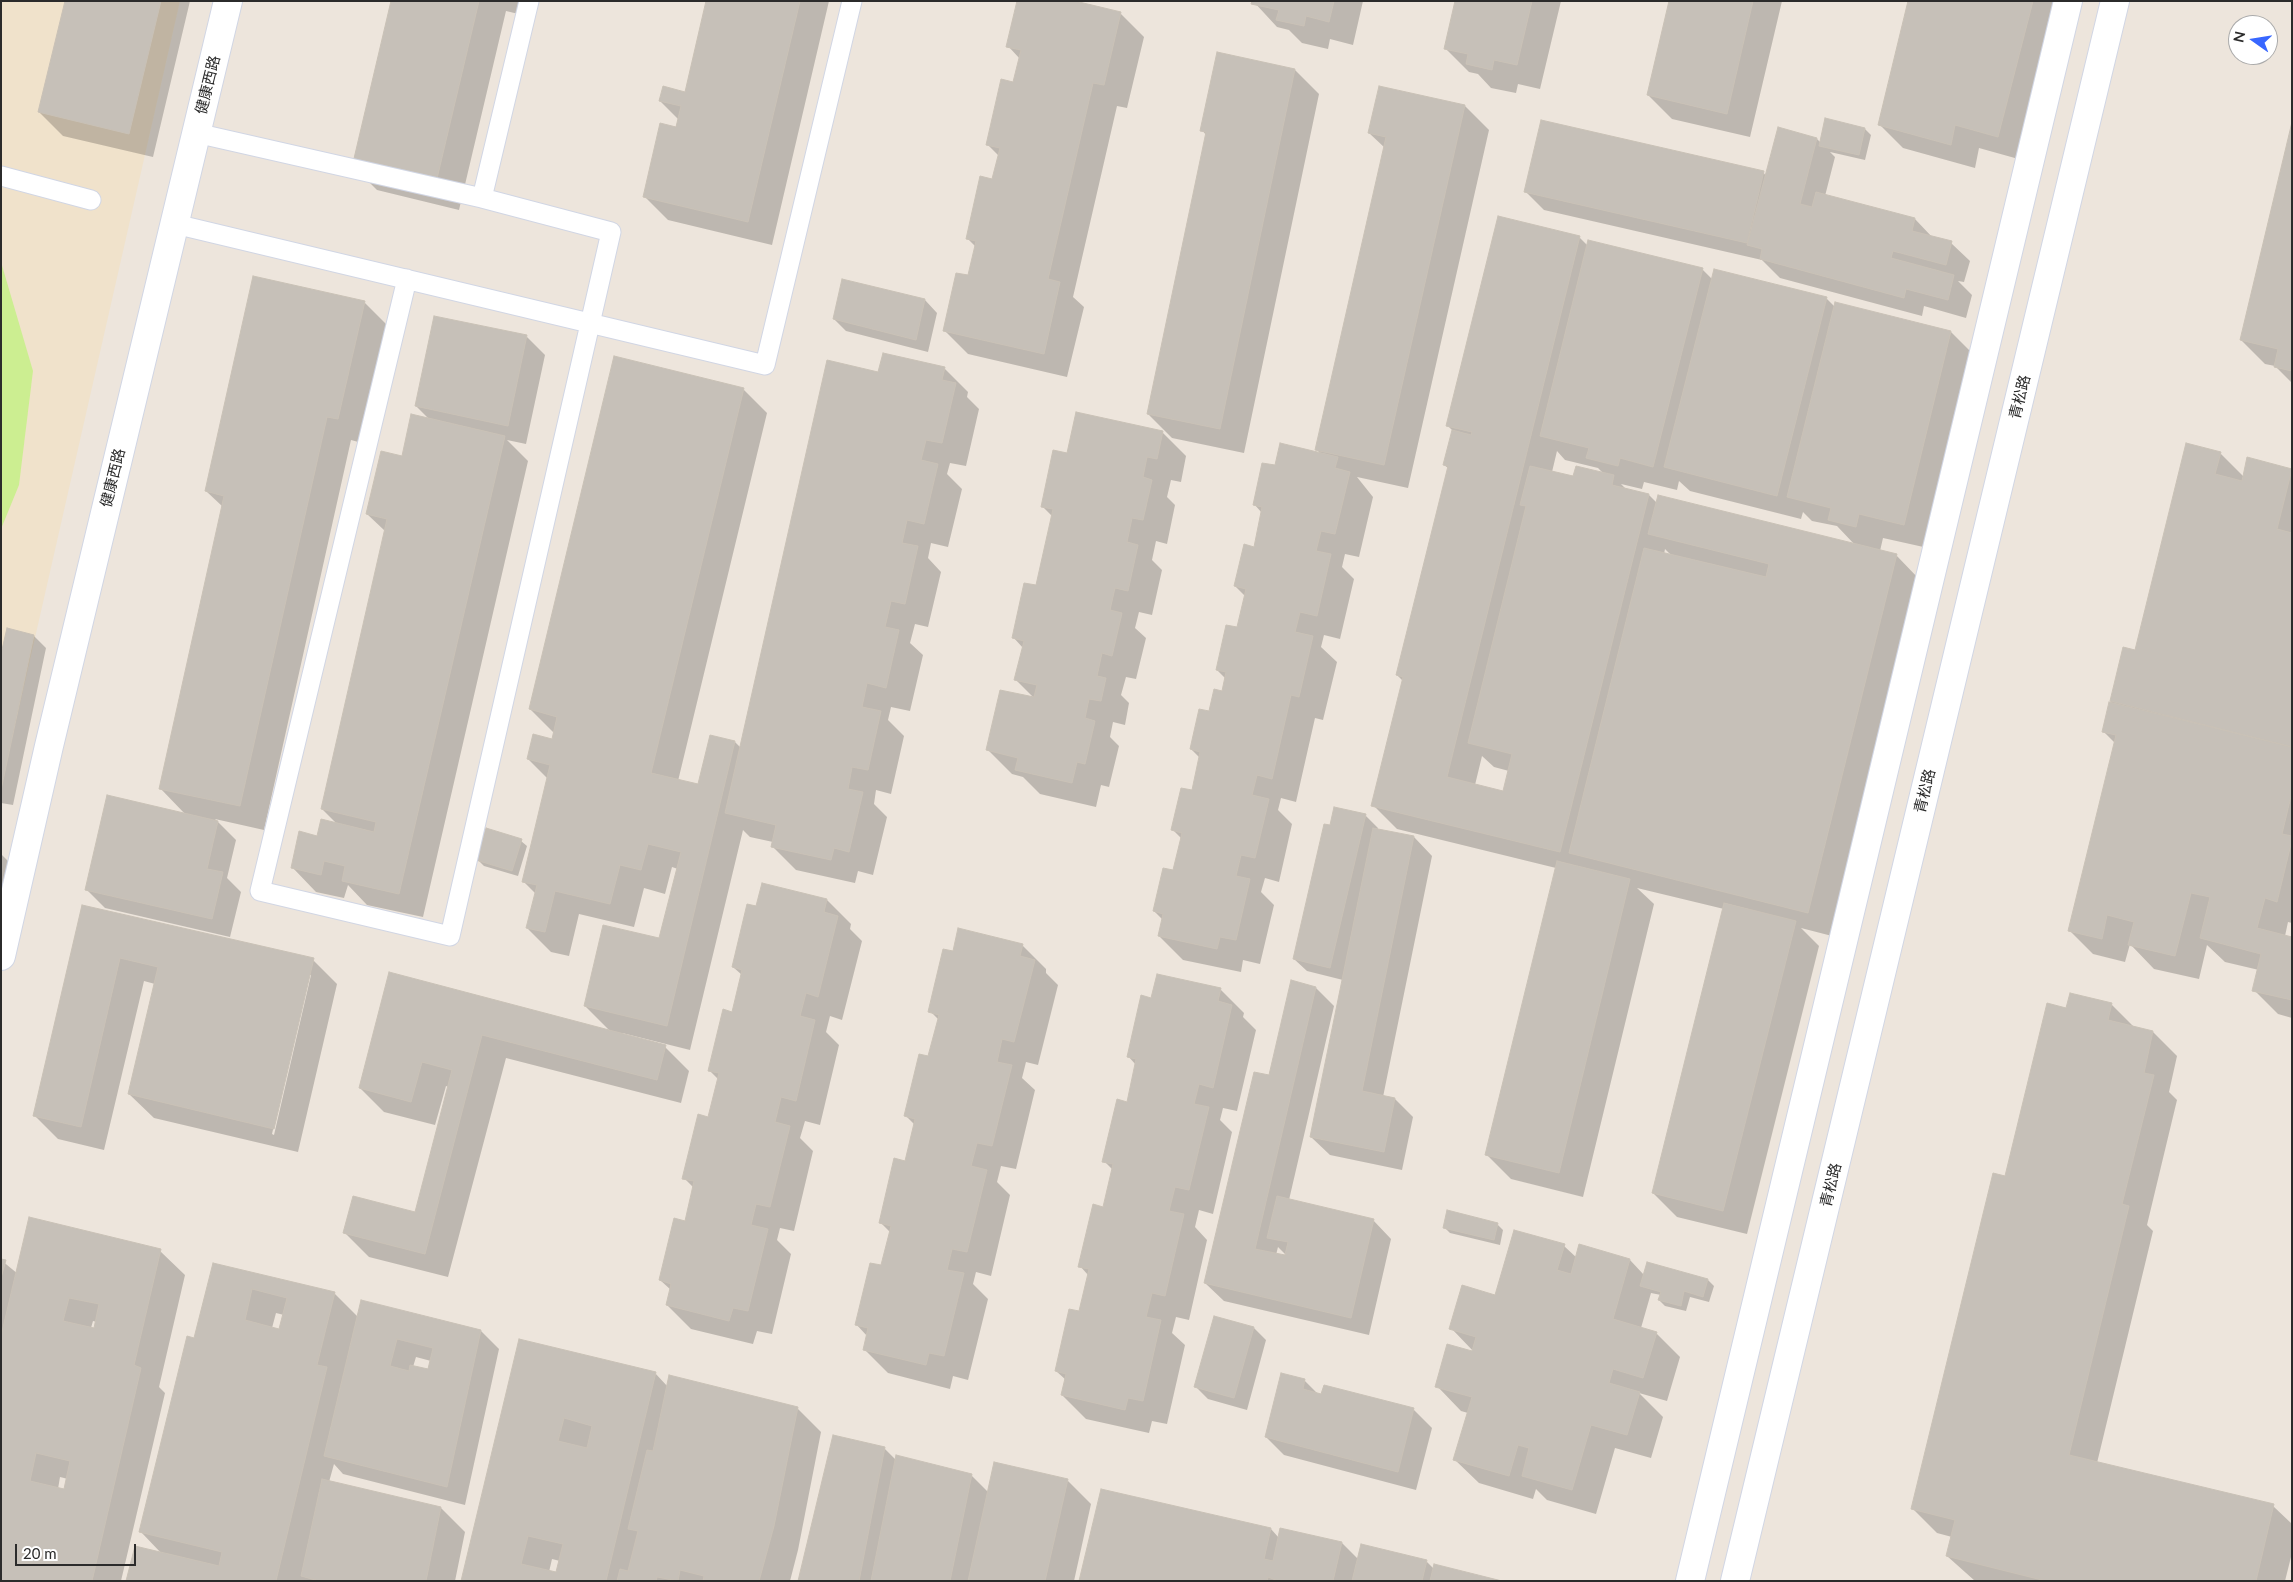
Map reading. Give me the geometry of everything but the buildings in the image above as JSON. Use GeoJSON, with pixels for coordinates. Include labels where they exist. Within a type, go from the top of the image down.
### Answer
{"type":"FeatureCollection","features":[{"type":"Feature","properties":{"kind":"main road","name":"健康西路"},"geometry":{"type":"LineString","coordinates":[[1,956],[49,746],[228,1]]}},
{"type":"Feature","properties":{"kind":"main road"},"geometry":{"type":"LineString","coordinates":[[1690,1581],[2068,1]]}},
{"type":"Feature","properties":{"kind":"main road","name":"青松路"},"geometry":{"type":"LineString","coordinates":[[1735,1581],[2115,1]]}},
{"type":"Feature","properties":{"kind":"lane"},"geometry":{"type":"LineString","coordinates":[[482,198],[530,1]]}},
{"type":"Feature","properties":{"kind":"lane"},"geometry":{"type":"LineString","coordinates":[[175,224],[765,364],[852,1]]}},
{"type":"Feature","properties":{"kind":"lane"},"geometry":{"type":"LineString","coordinates":[[196,133],[482,198],[611,232],[450,936],[260,891],[407,279]]}},
{"type":"Feature","properties":{"kind":"lane"},"geometry":{"type":"LineString","coordinates":[[1,176],[91,200]]}},
{"type":"Feature","properties":{"kind":"shaded area"},"geometry":{"type":"Polygon","coordinates":[[[1,1],[180,1],[1,787],[1,1]]]}},
{"type":"Feature","properties":{"kind":"green space"},"geometry":{"type":"Polygon","coordinates":[[[1,262],[33,371],[19,485],[1,529],[1,262]]]}}]}
